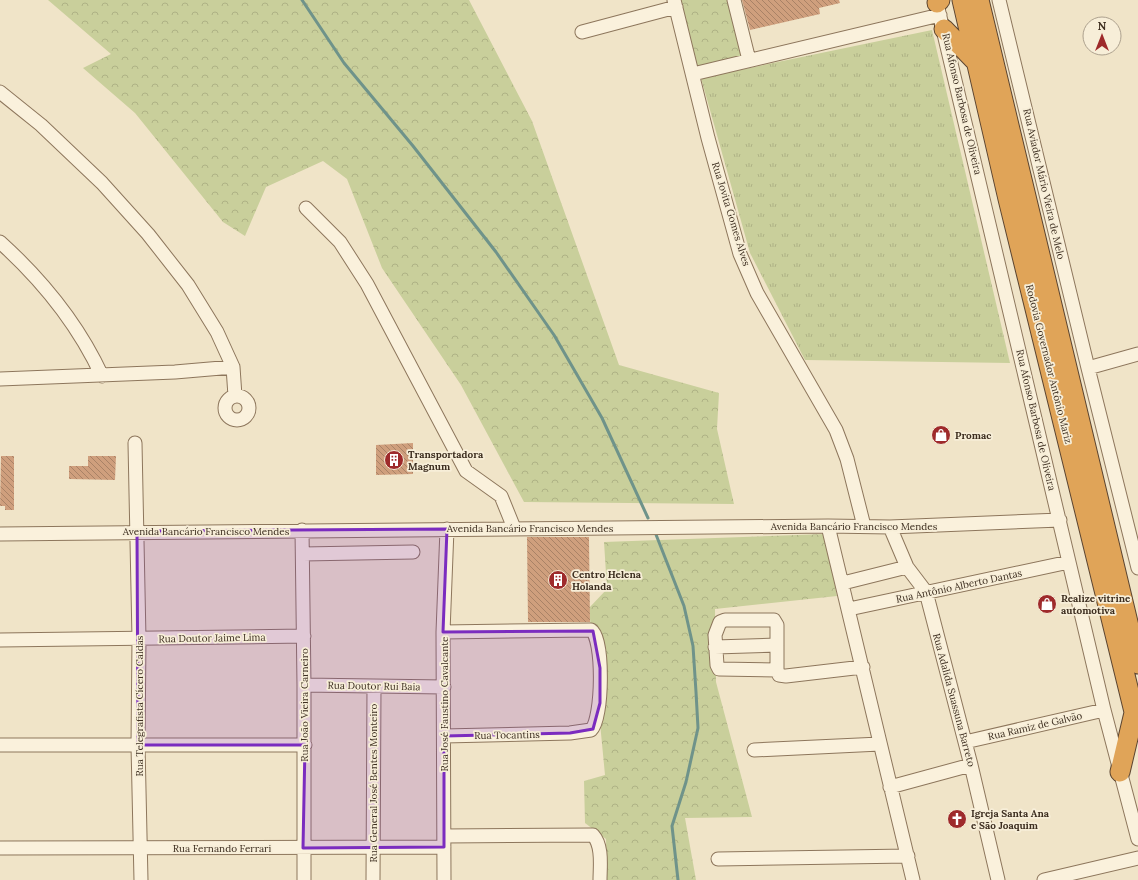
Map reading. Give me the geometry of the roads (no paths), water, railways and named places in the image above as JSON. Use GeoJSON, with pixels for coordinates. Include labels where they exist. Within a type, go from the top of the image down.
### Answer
{"type":"FeatureCollection","features":[{"type":"Feature","properties":{"kind":"highway","name":"Rodovia Governador Antônio Mariz"},"geometry":{"type":"LineString","coordinates":[[962,0],[1008,198],[1136,721]]}},
{"type":"Feature","properties":{"kind":"highway","name":"Rodovia Governador Antônio Mariz"},"geometry":{"type":"LineString","coordinates":[[979,0],[1138,664]]}},
{"type":"Feature","properties":{"kind":"highway"},"geometry":{"type":"LineString","coordinates":[[940,10],[977,63]]}},
{"type":"Feature","properties":{"kind":"highway"},"geometry":{"type":"LineString","coordinates":[[1120,772],[1136,721]]}},
{"type":"Feature","properties":{"kind":"street"},"geometry":{"type":"LineString","coordinates":[[734,0],[749,60]]}},
{"type":"Feature","properties":{"kind":"street","name":"Rua Aviador Mário Vieira de Melo"},"geometry":{"type":"LineString","coordinates":[[999,0],[1138,568]]}},
{"type":"Feature","properties":{"kind":"street"},"geometry":{"type":"LineString","coordinates":[[582,32],[675,4]]}},
{"type":"Feature","properties":{"kind":"street","name":"Rua Jovita Gomes Alves"},"geometry":{"type":"LineString","coordinates":[[675,4],[740,254],[757,292],[836,430],[847,459],[864,526]]}},
{"type":"Feature","properties":{"kind":"street"},"geometry":{"type":"LineString","coordinates":[[693,74],[940,10]]}},
{"type":"Feature","properties":{"kind":"street","name":"Rua Afonso Barbosa de Oliveira"},"geometry":{"type":"LineString","coordinates":[[940,10],[1104,710],[1138,839]]}},
{"type":"Feature","properties":{"kind":"street"},"geometry":{"type":"LineString","coordinates":[[0,92],[41,125],[97,178],[148,234],[188,286],[217,332],[233,367],[235,396]]}},
{"type":"Feature","properties":{"kind":"street"},"geometry":{"type":"LineString","coordinates":[[306,208],[340,242],[352,260],[367,284],[466,471],[501,496],[514,528]]}},
{"type":"Feature","properties":{"kind":"street"},"geometry":{"type":"LineString","coordinates":[[0,242],[26,266],[48,291],[81,336],[102,376]]}},
{"type":"Feature","properties":{"kind":"street"},"geometry":{"type":"LineString","coordinates":[[1088,368],[1138,354]]}},
{"type":"Feature","properties":{"kind":"street"},"geometry":{"type":"LineString","coordinates":[[0,379],[102,376],[233,367]]}},
{"type":"Feature","properties":{"kind":"street","name":"Rua Telegrafista Cícero Caldas"},"geometry":{"type":"LineString","coordinates":[[135,443],[139,639],[138,745],[141,880]]}},
{"type":"Feature","properties":{"kind":"street","name":"Avenida Bancário Francisco Mendes"},"geometry":{"type":"LineString","coordinates":[[0,534],[137,531],[514,528],[890,527],[1060,520]]}},
{"type":"Feature","properties":{"kind":"street"},"geometry":{"type":"LineString","coordinates":[[828,526],[913,880]]}},
{"type":"Feature","properties":{"kind":"street","name":"Rua Adalida Suassuna Barreto"},"geometry":{"type":"LineString","coordinates":[[890,527],[907,567],[926,592],[971,765],[998,880]]}},
{"type":"Feature","properties":{"kind":"street","name":"Rua José Faustino Cavalcante"},"geometry":{"type":"LineString","coordinates":[[444,880],[443,632],[447,529]]}},
{"type":"Feature","properties":{"kind":"street","name":"Rua João Vieira Carneiro"},"geometry":{"type":"LineString","coordinates":[[302,530],[305,745],[303,848],[304,880]]}},
{"type":"Feature","properties":{"kind":"street"},"geometry":{"type":"LineString","coordinates":[[303,554],[413,552]]}},
{"type":"Feature","properties":{"kind":"street","name":"Rua Antônio Alberto Dantas"},"geometry":{"type":"LineString","coordinates":[[849,609],[1069,562]]}},
{"type":"Feature","properties":{"kind":"street"},"geometry":{"type":"LineString","coordinates":[[842,583],[907,567]]}},
{"type":"Feature","properties":{"kind":"street"},"geometry":{"type":"LineString","coordinates":[[776,670],[719,669],[716,665],[715,635],[717,626],[720,622],[725,620],[774,620],[777,625],[776,670],[779,675],[786,676],[863,667]]}},
{"type":"Feature","properties":{"kind":"street","name":"Rua Tocantins"},"geometry":{"type":"LineString","coordinates":[[443,632],[562,629],[593,631],[596,637],[600,668],[600,703],[594,727],[591,730],[570,734],[444,736]]}},
{"type":"Feature","properties":{"kind":"street","name":"Rua Doutor Jaime Lima"},"geometry":{"type":"LineString","coordinates":[[0,640],[304,636]]}},
{"type":"Feature","properties":{"kind":"street"},"geometry":{"type":"LineString","coordinates":[[716,647],[777,645]]}},
{"type":"Feature","properties":{"kind":"street","name":"Rua Doutor Rui Baia"},"geometry":{"type":"LineString","coordinates":[[304,685],[444,687]]}},
{"type":"Feature","properties":{"kind":"street","name":"Rua General José Bentes Monteiro"},"geometry":{"type":"LineString","coordinates":[[373,880],[374,687]]}},
{"type":"Feature","properties":{"kind":"street","name":"Rua Ramiz de Galvão"},"geometry":{"type":"LineString","coordinates":[[965,742],[1104,710]]}},
{"type":"Feature","properties":{"kind":"street"},"geometry":{"type":"LineString","coordinates":[[754,750],[880,744]]}},
{"type":"Feature","properties":{"kind":"street"},"geometry":{"type":"LineString","coordinates":[[0,745],[305,745]]}},
{"type":"Feature","properties":{"kind":"street"},"geometry":{"type":"LineString","coordinates":[[890,787],[971,765]]}},
{"type":"Feature","properties":{"kind":"street","name":"Rua Fernando Ferrari"},"geometry":{"type":"LineString","coordinates":[[0,848],[373,848],[444,841],[593,835],[598,841],[600,880]]}},
{"type":"Feature","properties":{"kind":"street"},"geometry":{"type":"LineString","coordinates":[[718,859],[908,856]]}},
{"type":"Feature","properties":{"kind":"street"},"geometry":{"type":"LineString","coordinates":[[1044,880],[1138,858]]}},
{"type":"Feature","properties":{"kind":"waterway"},"geometry":{"type":"LineString","coordinates":[[302,0],[344,63],[413,146],[496,252],[554,335],[602,418],[648,518]]}},
{"type":"Feature","properties":{"kind":"waterway"},"geometry":{"type":"LineString","coordinates":[[655,532],[684,606],[693,646],[698,728],[686,782],[672,826],[678,880]]}},
{"type":"Feature","properties":{"kind":"place","name":"Promac"},"geometry":{"type":"Point","coordinates":[941,435]}},
{"type":"Feature","properties":{"kind":"place","name":"Transportadora Magnum"},"geometry":{"type":"Point","coordinates":[394,460]}},
{"type":"Feature","properties":{"kind":"place","name":"Centro Helena Holanda"},"geometry":{"type":"Point","coordinates":[558,580]}},
{"type":"Feature","properties":{"kind":"place","name":"Realize vitrine automotiva"},"geometry":{"type":"Point","coordinates":[1047,604]}},
{"type":"Feature","properties":{"kind":"place","name":"Igreja Santa Ana e São Joaquim"},"geometry":{"type":"Point","coordinates":[957,819]}}]}
